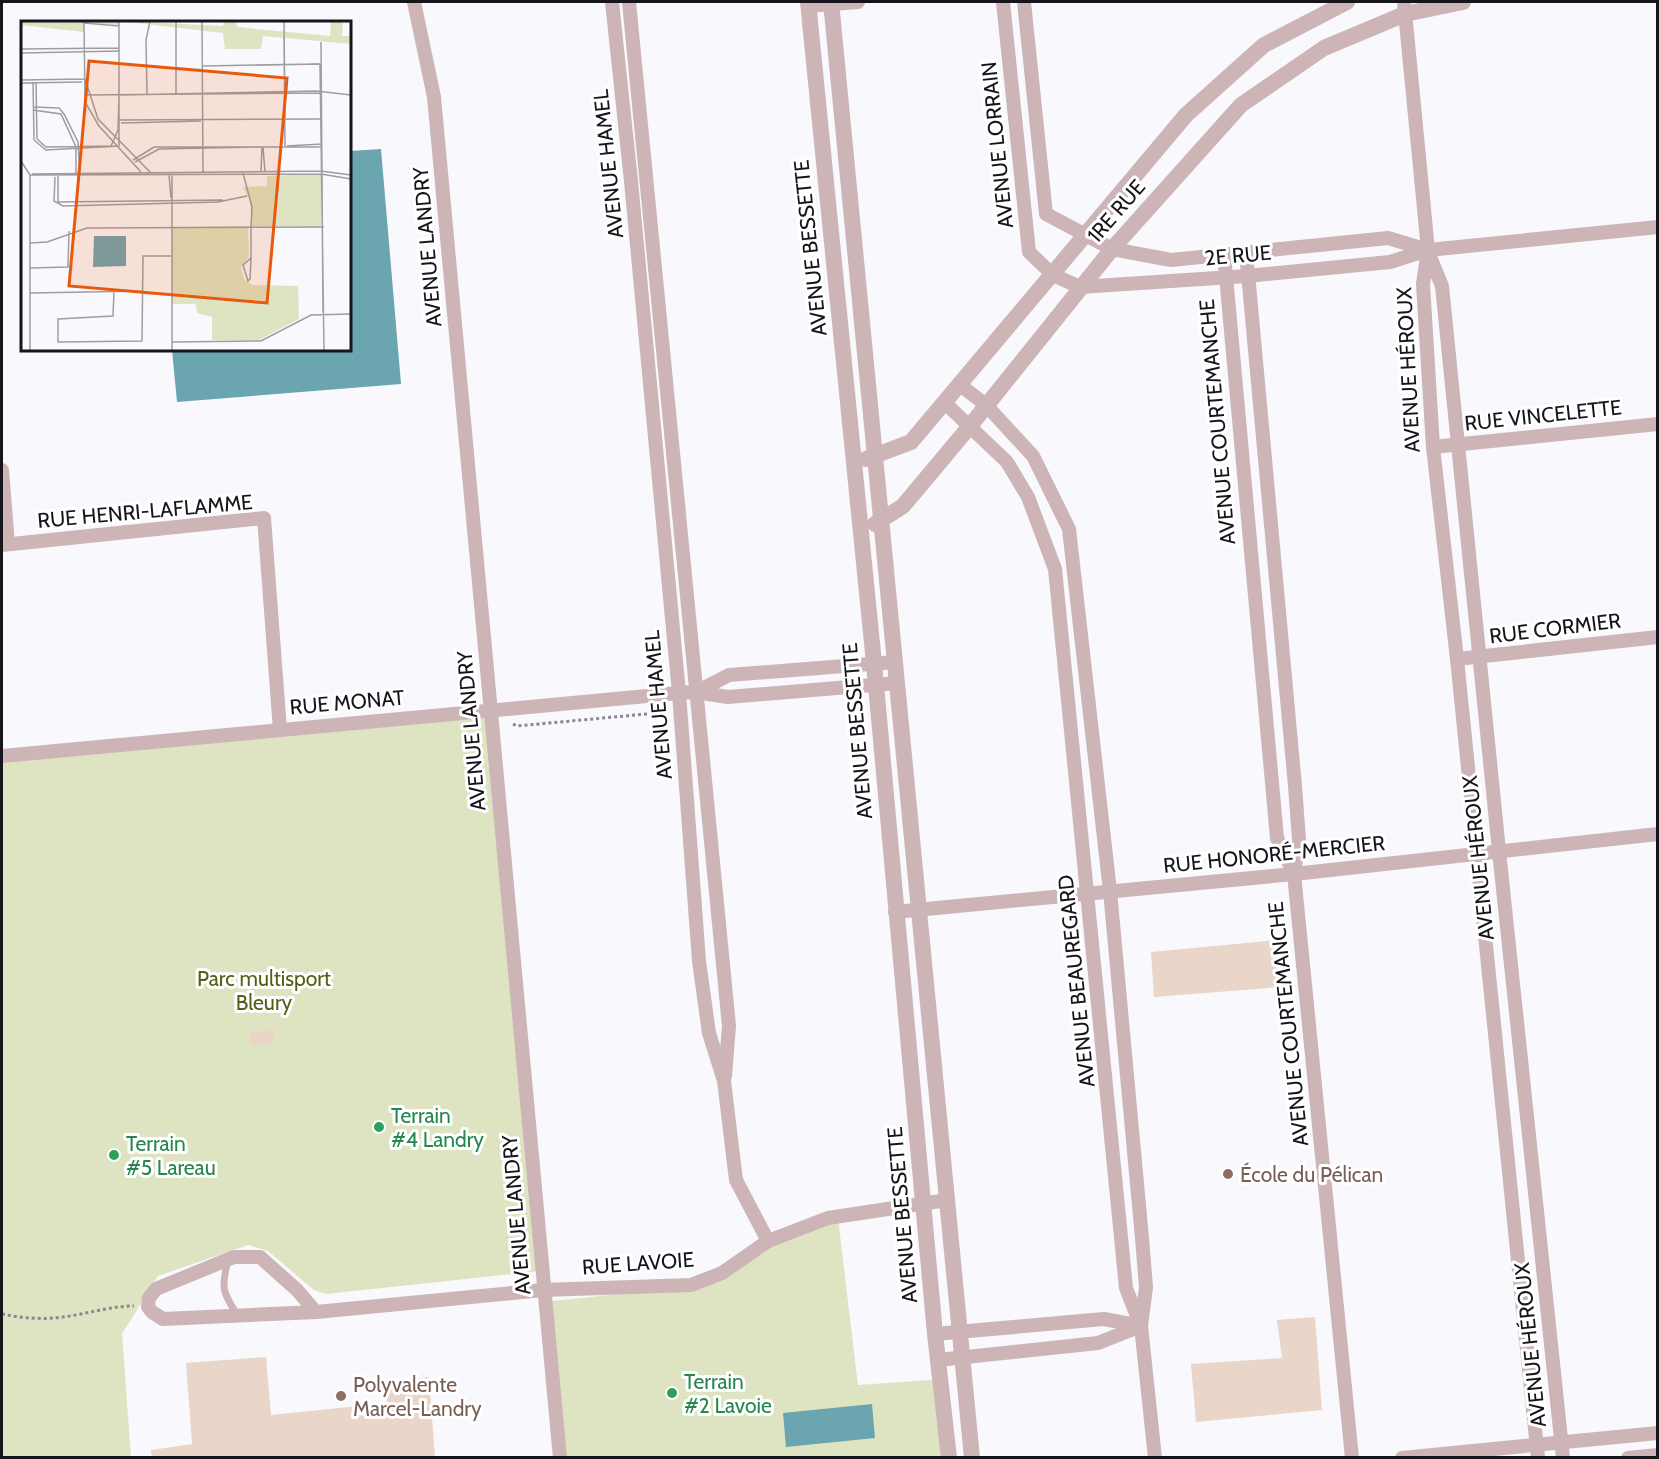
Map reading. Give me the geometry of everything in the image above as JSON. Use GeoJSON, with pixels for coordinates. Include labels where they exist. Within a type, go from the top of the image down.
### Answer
{"type":"FeatureCollection","features":[{"type":"Feature","properties":{"kind":"street","name":"AVENUE LANDRY"},"geometry":{"type":"LineString","coordinates":[[414,2],[434,97],[560,1458]]}},
{"type":"Feature","properties":{"kind":"street","name":"AVENUE HAMEL"},"geometry":{"type":"LineString","coordinates":[[612,2],[679,693],[699,961],[709,1033],[724,1081],[736,1180],[768,1241]]}},
{"type":"Feature","properties":{"kind":"street","name":"AVENUE HAMEL"},"geometry":{"type":"LineString","coordinates":[[629,2],[729,1026],[724,1081]]}},
{"type":"Feature","properties":{"kind":"street"},"geometry":{"type":"LineString","coordinates":[[808,4],[858,2]]}},
{"type":"Feature","properties":{"kind":"street","name":"AVENUE LORRAIN"},"geometry":{"type":"LineString","coordinates":[[1003,2],[1029,252],[1053,275]]}},
{"type":"Feature","properties":{"kind":"street","name":"AVENUE LORRAIN"},"geometry":{"type":"LineString","coordinates":[[1024,2],[1046,214],[1084,236]]}},
{"type":"Feature","properties":{"kind":"street","name":"1RE RUE"},"geometry":{"type":"LineString","coordinates":[[854,463],[911,442],[1186,116],[1264,45],[1347,2]]}},
{"type":"Feature","properties":{"kind":"street","name":"1RE RUE"},"geometry":{"type":"LineString","coordinates":[[860,530],[881,522],[903,506],[1112,249],[1241,105],[1324,48],[1404,8],[1463,2]]}},
{"type":"Feature","properties":{"kind":"street","name":"AVENUE BESSETTE"},"geometry":{"type":"LineString","coordinates":[[831,3],[972,1458]]}},
{"type":"Feature","properties":{"kind":"street","name":"AVENUE BESSETTE"},"geometry":{"type":"LineString","coordinates":[[808,4],[874,663],[895,912],[949,1458]]}},
{"type":"Feature","properties":{"kind":"street","name":"AVENUE HÉROUX"},"geometry":{"type":"LineString","coordinates":[[1404,8],[1428,250],[1442,286],[1563,1458]]}},
{"type":"Feature","properties":{"kind":"street"},"geometry":{"type":"LineString","coordinates":[[830,220],[852,217]]}},
{"type":"Feature","properties":{"kind":"street","name":"2E RUE"},"geometry":{"type":"LineString","coordinates":[[1053,275],[1080,287],[1225,278],[1390,262],[1428,250],[1658,227]]}},
{"type":"Feature","properties":{"kind":"street","name":"2E RUE"},"geometry":{"type":"LineString","coordinates":[[1084,236],[1112,249],[1171,260],[1388,238],[1428,250]]}},
{"type":"Feature","properties":{"kind":"street","name":"AVENUE HÉROUX"},"geometry":{"type":"LineString","coordinates":[[1428,250],[1422,284],[1433,447],[1457,659],[1538,1452]]}},
{"type":"Feature","properties":{"kind":"street","name":"AVENUE COURTEMANCHE"},"geometry":{"type":"LineString","coordinates":[[1246,252],[1299,839],[1294,874],[1352,1458]]}},
{"type":"Feature","properties":{"kind":"street","name":"AVENUE COURTEMANCHE"},"geometry":{"type":"LineString","coordinates":[[1224,254],[1277,838],[1294,874]]}},
{"type":"Feature","properties":{"kind":"street"},"geometry":{"type":"LineString","coordinates":[[644,322],[661,321]]}},
{"type":"Feature","properties":{"kind":"street","name":"AVENUE BEAUREGARD"},"geometry":{"type":"LineString","coordinates":[[960,385],[986,405],[1033,456],[1069,529],[1110,891],[1143,1238],[1146,1287],[1141,1326],[1155,1458]]}},
{"type":"Feature","properties":{"kind":"street","name":"AVENUE BEAUREGARD"},"geometry":{"type":"LineString","coordinates":[[945,403],[1007,462],[1028,497],[1055,568],[1089,893],[1126,1288],[1141,1326]]}},
{"type":"Feature","properties":{"kind":"street","name":"RUE VINCELETTE"},"geometry":{"type":"LineString","coordinates":[[1433,447],[1658,424]]}},
{"type":"Feature","properties":{"kind":"street"},"geometry":{"type":"LineString","coordinates":[[2,470],[5,544]]}},
{"type":"Feature","properties":{"kind":"street","name":"RUE HENRI-LAFLAMME"},"geometry":{"type":"LineString","coordinates":[[5,544],[264,518],[280,730]]}},
{"type":"Feature","properties":{"kind":"street"},"geometry":{"type":"LineString","coordinates":[[1446,559],[1468,555]]}},
{"type":"Feature","properties":{"kind":"street"},"geometry":{"type":"LineString","coordinates":[[1254,586],[1276,584]]}},
{"type":"Feature","properties":{"kind":"street"},"geometry":{"type":"LineString","coordinates":[[1061,630],[1081,631]]}},
{"type":"Feature","properties":{"kind":"street","name":"RUE CORMIER"},"geometry":{"type":"LineString","coordinates":[[1457,659],[1658,637]]}},
{"type":"Feature","properties":{"kind":"street","name":"RUE MONAT"},"geometry":{"type":"LineString","coordinates":[[696,692],[729,675],[895,662]]}},
{"type":"Feature","properties":{"kind":"street","name":"RUE MONAT"},"geometry":{"type":"LineString","coordinates":[[2,756],[679,693],[696,692],[728,697],[897,683]]}},
{"type":"Feature","properties":{"kind":"street","name":"RUE HONORÉ-MERCIER"},"geometry":{"type":"LineString","coordinates":[[895,912],[1294,874],[1658,834]]}},
{"type":"Feature","properties":{"kind":"street"},"geometry":{"type":"LineString","coordinates":[[1507,1161],[1531,1157]]}},
{"type":"Feature","properties":{"kind":"street","name":"RUE LAVOIE"},"geometry":{"type":"LineString","coordinates":[[148,1306],[152,1312],[163,1319],[316,1312],[543,1290],[691,1285],[722,1273],[768,1241],[828,1218],[947,1200]]}},
{"type":"Feature","properties":{"kind":"street"},"geometry":{"type":"LineString","coordinates":[[148,1306],[149,1298],[156,1289],[234,1257],[260,1257],[297,1290],[316,1312]]}},
{"type":"Feature","properties":{"kind":"street"},"geometry":{"type":"LineString","coordinates":[[935,1334],[1104,1318],[1141,1326]]}},
{"type":"Feature","properties":{"kind":"street"},"geometry":{"type":"LineString","coordinates":[[938,1360],[1098,1343],[1141,1326]]}},
{"type":"Feature","properties":{"kind":"street"},"geometry":{"type":"LineString","coordinates":[[1402,1458],[1538,1452],[1562,1442],[1658,1433]]}},
{"type":"Feature","properties":{"kind":"street"},"geometry":{"type":"LineString","coordinates":[[1628,1458],[1658,1455]]}},
{"type":"Feature","properties":{"kind":"lane"},"geometry":{"type":"LineString","coordinates":[[228,1260],[223,1290],[226,1299],[238,1316]]}},
{"type":"Feature","properties":{"kind":"path"},"geometry":{"type":"LineString","coordinates":[[2,1314],[60,1318],[122,1306],[148,1306]]}},
{"type":"Feature","properties":{"kind":"green space","name":"Parc multisport Bleury"},"geometry":{"type":"Polygon","coordinates":[[[494,711],[549,1270],[326,1294],[314,1290],[268,1251],[248,1245],[158,1276],[122,1334],[131,1457],[2,1458],[2,759],[494,711]]]}},
{"type":"Feature","properties":{"kind":"green space"},"geometry":{"type":"Polygon","coordinates":[[[837,1210],[858,1385],[932,1380],[942,1457],[565,1457],[552,1301],[687,1287],[772,1240],[837,1210]]]}},
{"type":"Feature","properties":{"kind":"water"},"geometry":{"type":"Polygon","coordinates":[[[381,149],[401,384],[177,402],[172,351],[351,351],[351,151],[381,149]]]}},
{"type":"Feature","properties":{"kind":"water"},"geometry":{"type":"Polygon","coordinates":[[[872,1404],[875,1438],[786,1447],[783,1413],[872,1404]]]}},
{"type":"Feature","properties":{"kind":"building"},"geometry":{"type":"Polygon","coordinates":[[[1277,940],[1280,987],[1154,997],[1151,952],[1277,940]]]}},
{"type":"Feature","properties":{"kind":"building"},"geometry":{"type":"Polygon","coordinates":[[[274,1030],[275,1043],[251,1045],[250,1032],[274,1030]]]}},
{"type":"Feature","properties":{"kind":"building"},"geometry":{"type":"Polygon","coordinates":[[[1315,1317],[1322,1410],[1196,1422],[1191,1364],[1282,1358],[1277,1320],[1315,1317]]]}},
{"type":"Feature","properties":{"kind":"building"},"geometry":{"type":"Polygon","coordinates":[[[266,1357],[271,1415],[387,1403],[386,1381],[429,1377],[435,1458],[152,1458],[151,1450],[192,1444],[186,1363],[266,1357]]]}},
{"type":"Feature","properties":{"kind":"place","name":"Terrain #4 Landry"},"geometry":{"type":"Point","coordinates":[379,1127]}},
{"type":"Feature","properties":{"kind":"place","name":"Terrain #5 Lareau"},"geometry":{"type":"Point","coordinates":[114,1155]}},
{"type":"Feature","properties":{"kind":"place","name":"École du Pélican"},"geometry":{"type":"Point","coordinates":[1228,1174]}},
{"type":"Feature","properties":{"kind":"place","name":"Terrain #2 Lavoie"},"geometry":{"type":"Point","coordinates":[672,1393]}},
{"type":"Feature","properties":{"kind":"place","name":"Polyvalente Marcel-Landry"},"geometry":{"type":"Point","coordinates":[341,1396]}}]}
